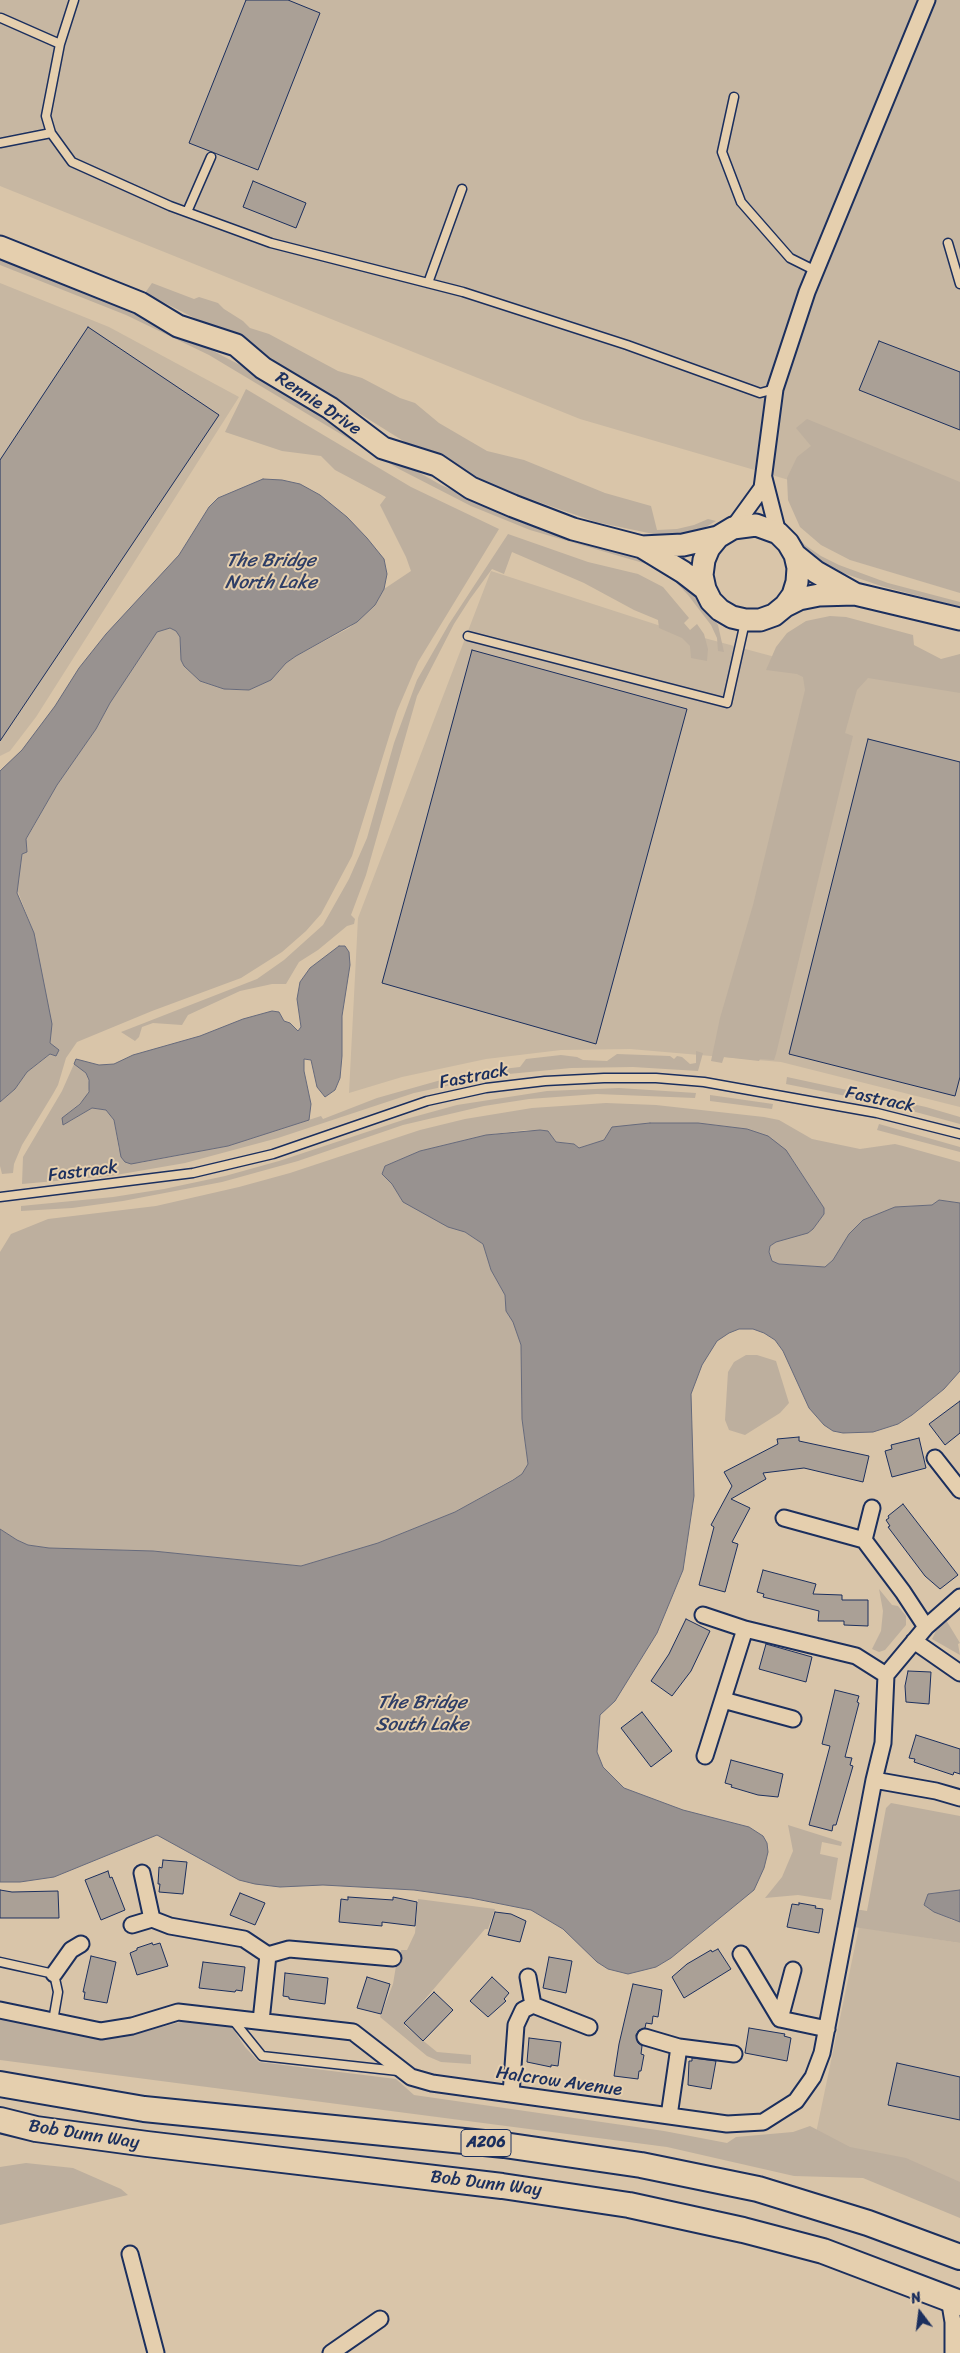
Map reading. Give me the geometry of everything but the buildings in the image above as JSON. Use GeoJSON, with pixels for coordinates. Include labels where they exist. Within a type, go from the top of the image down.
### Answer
{"type":"FeatureCollection","features":[{"type":"Feature","properties":{"kind":"main road","name":"Bob Dunn Way"},"geometry":{"type":"LineString","coordinates":[[0,2084],[144,2109],[504,2145],[642,2166],[758,2189],[868,2223],[960,2258]]}},
{"type":"Feature","properties":{"kind":"main road","name":"Bob Dunn Way"},"geometry":{"type":"LineString","coordinates":[[0,2120],[36,2129],[147,2144],[492,2184],[630,2205],[823,2250],[954,2300]]}},
{"type":"Feature","properties":{"kind":"street"},"geometry":{"type":"LineString","coordinates":[[705,589],[702,575],[704,560],[709,548],[726,532],[762,488],[774,389],[816,271],[927,0]]}},
{"type":"Feature","properties":{"kind":"street","name":"Rennie Drive"},"geometry":{"type":"LineString","coordinates":[[0,247],[140,303],[178,326],[236,345],[264,368],[330,408],[383,448],[437,465],[471,488],[573,529],[642,547],[684,572],[705,589],[711,601],[720,610],[732,617],[745,620],[760,620],[774,615],[785,606],[799,599],[819,595],[855,594],[960,619]]}},
{"type":"Feature","properties":{"kind":"street"},"geometry":{"type":"LineString","coordinates":[[764,476],[778,533]]}},
{"type":"Feature","properties":{"kind":"street","name":"Rennie Drive"},"geometry":{"type":"LineString","coordinates":[[642,547],[683,545],[756,525],[778,533],[788,543],[795,555],[798,568],[798,582],[793,595],[785,606]]}},
{"type":"Feature","properties":{"kind":"street","name":"Rennie Drive"},"geometry":{"type":"LineString","coordinates":[[795,555],[816,572],[855,594]]}},
{"type":"Feature","properties":{"kind":"street"},"geometry":{"type":"LineString","coordinates":[[935,1458],[958,1484]]}},
{"type":"Feature","properties":{"kind":"street"},"geometry":{"type":"LineString","coordinates":[[864,1540],[872,1508]]}},
{"type":"Feature","properties":{"kind":"street"},"geometry":{"type":"LineString","coordinates":[[784,1518],[864,1540],[903,1592],[926,1627]]}},
{"type":"Feature","properties":{"kind":"street"},"geometry":{"type":"LineString","coordinates":[[703,1615],[745,1629],[856,1656],[886,1674],[926,1627],[960,1597]]}},
{"type":"Feature","properties":{"kind":"street"},"geometry":{"type":"LineString","coordinates":[[705,1756],[745,1629]]}},
{"type":"Feature","properties":{"kind":"street"},"geometry":{"type":"LineString","coordinates":[[914,1641],[960,1673]]}},
{"type":"Feature","properties":{"kind":"street","name":"Halcrow Avenue"},"geometry":{"type":"LineString","coordinates":[[0,2010],[101,2031],[132,2026],[178,2012],[352,2032],[411,2077],[432,2083],[726,2124],[763,2122],[796,2101],[813,2078],[822,2053],[874,1780],[883,1743],[886,1674]]}},
{"type":"Feature","properties":{"kind":"street"},"geometry":{"type":"LineString","coordinates":[[723,1700],[793,1720]]}},
{"type":"Feature","properties":{"kind":"street"},"geometry":{"type":"LineString","coordinates":[[874,1780],[936,1791],[960,1798]]}},
{"type":"Feature","properties":{"kind":"street"},"geometry":{"type":"LineString","coordinates":[[142,1872],[152,1919]]}},
{"type":"Feature","properties":{"kind":"street"},"geometry":{"type":"LineString","coordinates":[[132,1925],[152,1919],[170,1926],[244,1939],[268,1955],[289,1949],[393,1958]]}},
{"type":"Feature","properties":{"kind":"street"},"geometry":{"type":"LineString","coordinates":[[54,1974],[71,1950],[81,1944]]}},
{"type":"Feature","properties":{"kind":"street"},"geometry":{"type":"LineString","coordinates":[[741,1954],[780,2019],[827,2029]]}},
{"type":"Feature","properties":{"kind":"street"},"geometry":{"type":"LineString","coordinates":[[261,2022],[268,1955]]}},
{"type":"Feature","properties":{"kind":"street"},"geometry":{"type":"LineString","coordinates":[[780,2019],[793,1970]]}},
{"type":"Feature","properties":{"kind":"street"},"geometry":{"type":"LineString","coordinates":[[528,1977],[533,2005]]}},
{"type":"Feature","properties":{"kind":"street"},"geometry":{"type":"LineString","coordinates":[[511,2094],[516,2025],[523,2010],[533,2005],[589,2027]]}},
{"type":"Feature","properties":{"kind":"street"},"geometry":{"type":"LineString","coordinates":[[645,2038],[679,2046],[734,2054]]}},
{"type":"Feature","properties":{"kind":"street"},"geometry":{"type":"LineString","coordinates":[[669,2116],[679,2046]]}},
{"type":"Feature","properties":{"kind":"street"},"geometry":{"type":"LineString","coordinates":[[130,2254],[156,2353]]}},
{"type":"Feature","properties":{"kind":"street"},"geometry":{"type":"LineString","coordinates":[[953,2353],[954,2300]]}},
{"type":"Feature","properties":{"kind":"street"},"geometry":{"type":"LineString","coordinates":[[331,2353],[380,2320]]}},
{"type":"Feature","properties":{"kind":"lane"},"geometry":{"type":"LineString","coordinates":[[74,0],[60,44],[46,116],[51,133],[72,162],[187,212],[271,243],[463,292],[627,345],[760,393],[774,389]]}},
{"type":"Feature","properties":{"kind":"lane"},"geometry":{"type":"LineString","coordinates":[[1,18],[60,44]]}},
{"type":"Feature","properties":{"kind":"lane"},"geometry":{"type":"LineString","coordinates":[[734,97],[722,152],[741,202],[790,258],[816,271]]}},
{"type":"Feature","properties":{"kind":"lane"},"geometry":{"type":"LineString","coordinates":[[0,143],[51,133]]}},
{"type":"Feature","properties":{"kind":"lane"},"geometry":{"type":"LineString","coordinates":[[187,212],[211,157]]}},
{"type":"Feature","properties":{"kind":"lane"},"geometry":{"type":"LineString","coordinates":[[428,283],[462,189]]}},
{"type":"Feature","properties":{"kind":"lane"},"geometry":{"type":"LineString","coordinates":[[948,243],[960,284]]}},
{"type":"Feature","properties":{"kind":"lane"},"geometry":{"type":"LineString","coordinates":[[468,636],[727,703],[745,620]]}},
{"type":"Feature","properties":{"kind":"lane","name":"Fastrack"},"geometry":{"type":"LineString","coordinates":[[0,1197],[193,1174],[274,1154],[427,1101],[486,1088],[545,1081],[656,1078],[704,1082],[877,1113],[960,1134]]}},
{"type":"Feature","properties":{"kind":"lane"},"geometry":{"type":"LineString","coordinates":[[0,1962],[54,1974],[58,1992],[53,2021]]}},
{"type":"Feature","properties":{"kind":"lane"},"geometry":{"type":"LineString","coordinates":[[232,2018],[262,2056],[404,2072]]}},
{"type":"Feature","properties":{"kind":"shaded area"},"geometry":{"type":"Polygon","coordinates":[[[0,0],[960,0],[960,530],[580,419],[0,186],[0,0]]]}},
{"type":"Feature","properties":{"kind":"shaded area"},"geometry":{"type":"Polygon","coordinates":[[[0,258],[60,281],[194,341],[242,366],[365,442],[441,485],[527,522],[642,556],[692,590],[718,625],[724,652],[718,651],[717,638],[711,625],[688,595],[672,578],[650,565],[530,530],[471,506],[399,469],[209,355],[126,315],[0,265],[0,258]]]}},
{"type":"Feature","properties":{"kind":"shaded area"},"geometry":{"type":"Polygon","coordinates":[[[0,283],[109,327],[239,397],[36,717],[10,751],[0,756],[0,283]]]}},
{"type":"Feature","properties":{"kind":"shaded area"},"geometry":{"type":"Polygon","coordinates":[[[152,283],[194,299],[199,297],[218,303],[250,328],[269,334],[338,371],[362,378],[400,398],[415,403],[439,423],[487,451],[524,460],[605,493],[651,506],[657,530],[677,529],[708,519],[716,521],[695,533],[675,536],[658,535],[596,522],[496,487],[405,442],[256,349],[145,293],[152,283]]]}},
{"type":"Feature","properties":{"kind":"shaded area"},"geometry":{"type":"Polygon","coordinates":[[[246,389],[411,487],[499,529],[418,662],[397,711],[352,856],[321,914],[306,931],[282,952],[241,978],[152,1011],[77,1042],[66,1058],[58,1085],[22,1145],[14,1164],[13,1173],[2,1174],[0,1166],[0,1102],[15,1089],[27,1072],[51,1054],[50,1034],[34,933],[16,887],[22,854],[27,852],[26,840],[57,785],[96,729],[110,703],[157,632],[170,628],[176,631],[180,637],[181,660],[184,666],[200,681],[230,690],[249,690],[271,680],[286,663],[296,656],[349,628],[375,605],[384,589],[411,571],[380,505],[386,497],[335,470],[321,456],[282,451],[225,432],[246,389]]]}},
{"type":"Feature","properties":{"kind":"shaded area"},"geometry":{"type":"Polygon","coordinates":[[[807,419],[960,482],[960,593],[850,560],[821,545],[800,527],[788,500],[787,478],[797,457],[811,446],[796,428],[807,419]]]}},
{"type":"Feature","properties":{"kind":"shaded area"},"geometry":{"type":"Polygon","coordinates":[[[793,532],[805,545],[839,565],[888,583],[960,602],[960,607],[881,586],[840,572],[816,559],[799,545],[792,535],[793,532]]]}},
{"type":"Feature","properties":{"kind":"shaded area"},"geometry":{"type":"Polygon","coordinates":[[[508,534],[588,562],[638,574],[663,587],[689,618],[684,623],[690,630],[697,624],[704,634],[708,649],[707,661],[691,658],[690,646],[682,638],[659,628],[658,620],[634,610],[584,583],[512,552],[504,574],[492,569],[470,599],[454,624],[417,696],[366,875],[351,915],[355,919],[354,924],[347,926],[318,950],[299,962],[286,984],[272,984],[240,991],[188,1015],[182,1025],[153,1023],[142,1027],[139,1037],[135,1041],[121,1032],[257,979],[284,960],[323,925],[349,879],[367,838],[394,743],[417,680],[449,624],[508,534]]]}},
{"type":"Feature","properties":{"kind":"shaded area"},"geometry":{"type":"Polygon","coordinates":[[[491,571],[667,628],[790,661],[960,668],[960,1107],[781,1062],[630,1049],[561,1050],[486,1059],[402,1077],[349,1093],[358,918],[491,571]]]}},
{"type":"Feature","properties":{"kind":"shaded area"},"geometry":{"type":"Polygon","coordinates":[[[830,616],[846,617],[913,635],[914,645],[941,659],[960,654],[960,693],[868,678],[857,690],[845,733],[853,736],[774,1060],[760,1059],[759,1061],[724,1057],[722,1063],[711,1061],[720,1018],[753,905],[805,690],[803,677],[797,674],[766,670],[776,647],[787,633],[806,621],[830,616]]]}},
{"type":"Feature","properties":{"kind":"shaded area"},"geometry":{"type":"Polygon","coordinates":[[[696,1051],[703,1053],[698,1071],[633,1067],[571,1068],[498,1075],[414,1093],[278,1138],[185,1163],[110,1176],[22,1184],[23,1157],[62,1091],[74,1064],[86,1073],[90,1086],[86,1098],[68,1113],[69,1122],[92,1108],[106,1110],[114,1120],[119,1150],[139,1163],[228,1146],[321,1116],[323,1119],[377,1098],[441,1080],[476,1072],[520,1067],[526,1059],[561,1055],[577,1057],[583,1060],[607,1061],[617,1054],[670,1056],[674,1059],[677,1056],[682,1057],[690,1064],[696,1063],[696,1051]]]}},
{"type":"Feature","properties":{"kind":"shaded area"},"geometry":{"type":"Polygon","coordinates":[[[787,1077],[926,1107],[960,1117],[960,1124],[886,1104],[786,1084],[787,1077]]]}},
{"type":"Feature","properties":{"kind":"shaded area"},"geometry":{"type":"Polygon","coordinates":[[[619,1088],[696,1093],[695,1098],[597,1094],[529,1099],[484,1106],[403,1125],[298,1161],[222,1182],[123,1201],[72,1208],[21,1211],[21,1206],[113,1197],[164,1189],[225,1176],[279,1161],[406,1119],[457,1105],[547,1091],[619,1088]]]}},
{"type":"Feature","properties":{"kind":"shaded area"},"geometry":{"type":"Polygon","coordinates":[[[710,1095],[773,1104],[772,1109],[710,1101],[710,1095]]]}},
{"type":"Feature","properties":{"kind":"shaded area"},"geometry":{"type":"Polygon","coordinates":[[[606,1103],[656,1105],[764,1117],[779,1120],[812,1139],[860,1149],[895,1144],[960,1162],[960,1203],[939,1200],[933,1205],[895,1207],[849,1234],[833,1261],[825,1267],[779,1264],[772,1261],[769,1252],[770,1246],[776,1242],[813,1229],[824,1214],[824,1208],[791,1157],[747,1129],[698,1123],[650,1123],[608,1135],[604,1140],[579,1148],[574,1144],[556,1142],[548,1131],[525,1130],[486,1135],[420,1151],[385,1166],[382,1174],[392,1184],[403,1202],[465,1232],[483,1244],[491,1270],[505,1295],[506,1311],[513,1321],[521,1345],[522,1419],[528,1464],[522,1474],[455,1512],[378,1543],[301,1566],[153,1551],[49,1548],[28,1545],[0,1529],[0,1252],[11,1234],[48,1219],[156,1206],[239,1187],[290,1173],[420,1130],[465,1119],[532,1108],[606,1103]]]}},
{"type":"Feature","properties":{"kind":"shaded area"},"geometry":{"type":"Polygon","coordinates":[[[879,1124],[960,1147],[960,1152],[877,1130],[879,1124]]]}},
{"type":"Feature","properties":{"kind":"shaded area"},"geometry":{"type":"Polygon","coordinates":[[[746,1355],[757,1355],[776,1361],[789,1403],[780,1413],[745,1435],[729,1430],[725,1420],[728,1372],[734,1362],[746,1355]]]}},
{"type":"Feature","properties":{"kind":"shaded area"},"geometry":{"type":"Polygon","coordinates":[[[879,1589],[892,1605],[898,1606],[906,1616],[906,1625],[885,1650],[879,1652],[872,1649],[881,1631],[883,1611],[879,1589]]]}},
{"type":"Feature","properties":{"kind":"shaded area"},"geometry":{"type":"Polygon","coordinates":[[[946,1620],[960,1643],[958,1644],[960,1655],[932,1639],[937,1629],[946,1620]]]}},
{"type":"Feature","properties":{"kind":"shaded area"},"geometry":{"type":"Polygon","coordinates":[[[891,1803],[960,1816],[960,1890],[928,1894],[924,1905],[952,1920],[960,1922],[960,1943],[854,1927],[852,1921],[855,1909],[867,1911],[886,1808],[891,1803]]]}},
{"type":"Feature","properties":{"kind":"shaded area"},"geometry":{"type":"Polygon","coordinates":[[[788,1825],[842,1842],[841,1846],[822,1842],[820,1854],[838,1858],[831,1900],[798,1895],[765,1898],[782,1877],[793,1851],[788,1825]]]}},
{"type":"Feature","properties":{"kind":"shaded area"},"geometry":{"type":"Polygon","coordinates":[[[418,1899],[495,1909],[488,1929],[485,1929],[408,2019],[405,2026],[437,2052],[471,2055],[471,2064],[441,2062],[427,2056],[380,2017],[393,1984],[396,1966],[399,1966],[401,1950],[407,1950],[415,1933],[418,1899]]]}},
{"type":"Feature","properties":{"kind":"shaded area"},"geometry":{"type":"Polygon","coordinates":[[[859,1927],[960,1943],[960,2195],[811,2157],[859,1927]]]}},
{"type":"Feature","properties":{"kind":"shaded area"},"geometry":{"type":"Polygon","coordinates":[[[0,2015],[100,2038],[120,2038],[188,2020],[230,2024],[245,2047],[259,2062],[396,2079],[414,2095],[664,2131],[727,2143],[736,2137],[793,2132],[810,2126],[850,2147],[906,2158],[960,2182],[960,2218],[863,2178],[794,2176],[667,2147],[0,2060],[0,2015]]]}},
{"type":"Feature","properties":{"kind":"shaded area"},"geometry":{"type":"Polygon","coordinates":[[[26,2163],[73,2168],[121,2189],[128,2195],[0,2225],[0,2167],[26,2163]]]}},
{"type":"Feature","properties":{"kind":"water","name":"The Bridge North Lake"},"geometry":{"type":"Polygon","coordinates":[[[263,479],[282,480],[300,484],[320,495],[347,517],[384,559],[387,574],[384,589],[375,605],[357,622],[296,656],[286,663],[271,680],[249,690],[224,689],[200,681],[184,666],[181,660],[180,637],[176,631],[170,628],[157,632],[110,703],[96,729],[57,785],[26,839],[27,852],[22,854],[17,893],[34,933],[52,1024],[50,1043],[59,1050],[56,1056],[50,1054],[27,1072],[15,1089],[0,1102],[0,771],[22,750],[55,706],[79,668],[106,634],[179,555],[209,507],[218,498],[263,479]]]}},
{"type":"Feature","properties":{"kind":"water"},"geometry":{"type":"Polygon","coordinates":[[[339,946],[345,946],[349,952],[350,965],[342,1016],[340,1078],[335,1090],[325,1097],[317,1087],[311,1060],[304,1059],[304,1071],[311,1104],[309,1120],[228,1146],[131,1164],[125,1162],[121,1157],[114,1120],[106,1110],[92,1108],[63,1125],[62,1118],[80,1104],[89,1092],[89,1080],[86,1073],[74,1064],[76,1059],[99,1065],[114,1064],[133,1055],[200,1036],[243,1019],[272,1011],[279,1012],[284,1021],[290,1023],[298,1031],[301,1027],[297,999],[300,982],[310,968],[339,946]]]}},
{"type":"Feature","properties":{"kind":"water","name":"The Bridge South Lake"},"geometry":{"type":"Polygon","coordinates":[[[650,1123],[698,1123],[747,1129],[768,1136],[786,1150],[824,1208],[824,1214],[808,1233],[776,1242],[770,1246],[769,1252],[772,1261],[779,1264],[825,1267],[833,1260],[849,1234],[863,1220],[895,1207],[932,1205],[939,1200],[960,1203],[960,1371],[944,1389],[912,1415],[898,1424],[873,1432],[843,1433],[833,1431],[824,1425],[809,1408],[783,1351],[775,1340],[753,1329],[739,1329],[717,1341],[702,1365],[691,1394],[694,1496],[683,1570],[657,1633],[615,1701],[600,1715],[597,1752],[603,1767],[624,1788],[683,1810],[749,1827],[763,1836],[767,1843],[768,1852],[764,1868],[754,1890],[671,1958],[656,1967],[628,1974],[608,1969],[597,1962],[563,1929],[531,1910],[471,1898],[414,1890],[323,1885],[280,1887],[255,1884],[239,1880],[157,1835],[54,1877],[20,1882],[0,1882],[0,1529],[28,1545],[49,1548],[153,1551],[301,1566],[378,1543],[455,1512],[513,1480],[522,1474],[528,1464],[522,1419],[521,1345],[513,1322],[506,1311],[505,1295],[491,1270],[483,1244],[465,1232],[448,1227],[403,1202],[392,1184],[382,1174],[385,1166],[420,1151],[486,1135],[540,1130],[548,1131],[556,1142],[574,1144],[579,1148],[604,1140],[612,1127],[650,1123]]]}},
{"type":"Feature","properties":{"kind":"water"},"geometry":{"type":"Polygon","coordinates":[[[960,1890],[960,1922],[934,1912],[924,1905],[928,1894],[960,1890]]]}}]}
